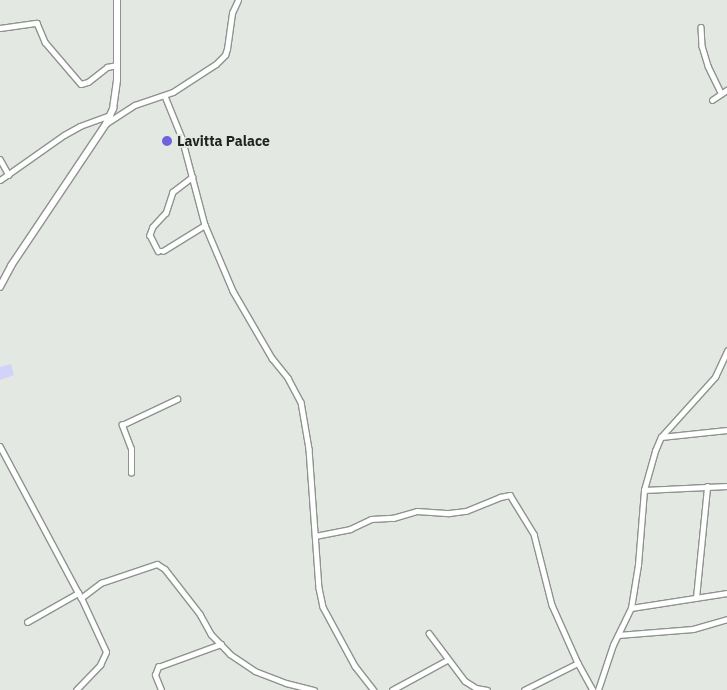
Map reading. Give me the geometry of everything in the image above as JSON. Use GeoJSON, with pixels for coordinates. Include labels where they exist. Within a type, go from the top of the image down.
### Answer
{"type":"FeatureCollection","features":[{"type":"Feature","properties":{"kind":"street"},"geometry":{"type":"LineString","coordinates":[[0,287],[11,266],[106,124],[115,103],[117,0]]}},
{"type":"Feature","properties":{"kind":"street"},"geometry":{"type":"LineString","coordinates":[[106,124],[135,105],[165,96],[199,76],[225,56],[232,12],[238,0]]}},
{"type":"Feature","properties":{"kind":"street"},"geometry":{"type":"LineString","coordinates":[[0,28],[37,23],[45,42],[77,82],[81,84],[88,82],[107,66],[117,65]]}},
{"type":"Feature","properties":{"kind":"street"},"geometry":{"type":"LineString","coordinates":[[701,27],[702,46],[708,66],[721,93]]}},
{"type":"Feature","properties":{"kind":"street"},"geometry":{"type":"LineString","coordinates":[[712,100],[727,90]]}},
{"type":"Feature","properties":{"kind":"street"},"geometry":{"type":"LineString","coordinates":[[165,96],[182,138],[205,225],[234,291],[272,358],[288,378],[301,402],[309,449],[319,588],[323,607],[355,666],[374,690]]}},
{"type":"Feature","properties":{"kind":"street"},"geometry":{"type":"LineString","coordinates":[[0,180],[64,135],[80,126],[110,115]]}},
{"type":"Feature","properties":{"kind":"street"},"geometry":{"type":"LineString","coordinates":[[0,159],[8,175]]}},
{"type":"Feature","properties":{"kind":"street"},"geometry":{"type":"LineString","coordinates":[[193,177],[173,192],[166,213],[153,227],[150,235],[158,251],[163,251],[205,225]]}},
{"type":"Feature","properties":{"kind":"street"},"geometry":{"type":"LineString","coordinates":[[598,690],[601,676],[630,608],[638,565],[644,490],[648,469],[661,437],[714,378],[727,351]]}},
{"type":"Feature","properties":{"kind":"street"},"geometry":{"type":"LineString","coordinates":[[131,473],[131,449],[122,425],[177,399]]}},
{"type":"Feature","properties":{"kind":"street"},"geometry":{"type":"LineString","coordinates":[[661,437],[727,430]]}},
{"type":"Feature","properties":{"kind":"street"},"geometry":{"type":"LineString","coordinates":[[0,446],[79,596],[106,652],[100,665],[76,690]]}},
{"type":"Feature","properties":{"kind":"street"},"geometry":{"type":"LineString","coordinates":[[644,490],[727,486]]}},
{"type":"Feature","properties":{"kind":"street"},"geometry":{"type":"LineString","coordinates":[[696,598],[707,487]]}},
{"type":"Feature","properties":{"kind":"street"},"geometry":{"type":"LineString","coordinates":[[315,536],[350,528],[371,520],[392,518],[417,511],[449,513],[466,511],[500,497],[510,495],[534,534],[552,604],[578,664],[593,690]]}},
{"type":"Feature","properties":{"kind":"street"},"geometry":{"type":"LineString","coordinates":[[27,622],[101,583],[151,565],[160,565],[230,654],[255,671],[286,683],[314,690]]}},
{"type":"Feature","properties":{"kind":"street"},"geometry":{"type":"LineString","coordinates":[[630,608],[727,593]]}},
{"type":"Feature","properties":{"kind":"street"},"geometry":{"type":"LineString","coordinates":[[618,635],[692,629],[727,619]]}},
{"type":"Feature","properties":{"kind":"street"},"geometry":{"type":"LineString","coordinates":[[429,633],[448,660],[472,686],[486,690]]}},
{"type":"Feature","properties":{"kind":"street"},"geometry":{"type":"LineString","coordinates":[[161,690],[156,675],[158,667],[221,644]]}},
{"type":"Feature","properties":{"kind":"street"},"geometry":{"type":"LineString","coordinates":[[392,690],[448,660]]}},
{"type":"Feature","properties":{"kind":"street"},"geometry":{"type":"LineString","coordinates":[[524,690],[578,664]]}},
{"type":"Feature","properties":{"kind":"shaded area"},"geometry":{"type":"Polygon","coordinates":[[[11,364],[14,375],[0,380],[0,367],[11,364]]]}},
{"type":"Feature","properties":{"kind":"place","name":"Lavitta Palace"},"geometry":{"type":"Point","coordinates":[167,141]}}]}
